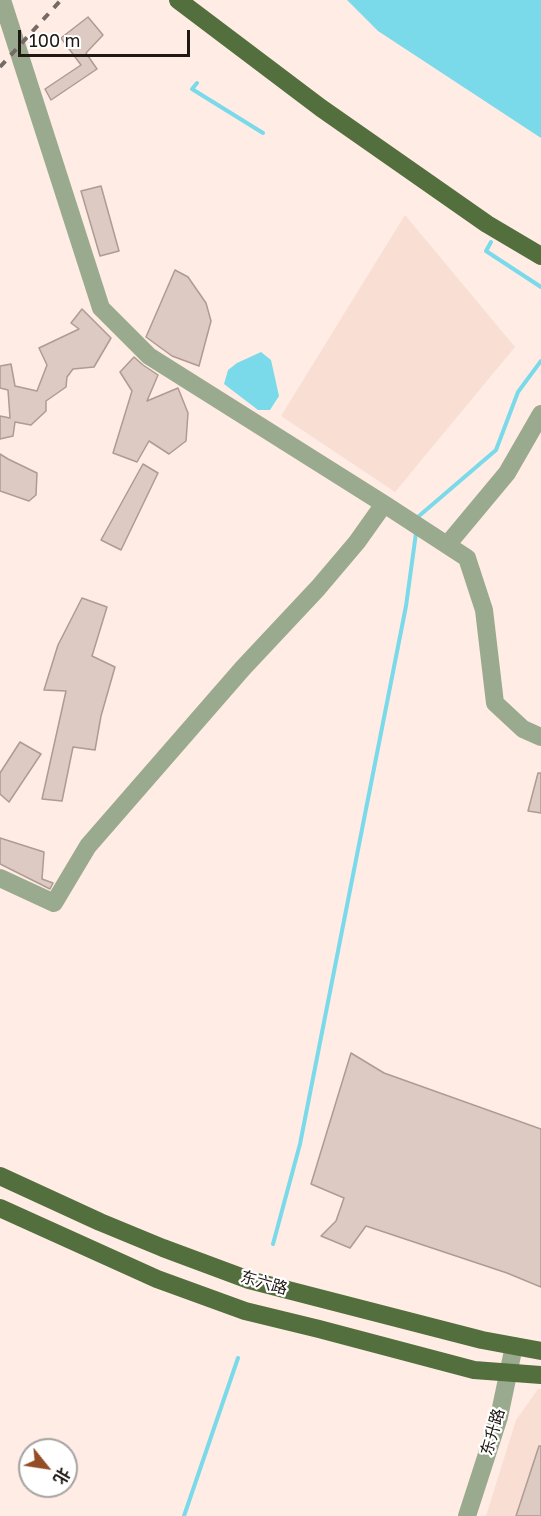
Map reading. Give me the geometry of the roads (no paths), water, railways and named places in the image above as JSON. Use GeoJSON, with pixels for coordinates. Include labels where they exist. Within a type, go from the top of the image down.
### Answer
{"type":"FeatureCollection","features":[{"type":"Feature","properties":{"kind":"main road"},"geometry":{"type":"LineString","coordinates":[[178,0],[321,108],[486,224],[541,256]]}},
{"type":"Feature","properties":{"kind":"main road"},"geometry":{"type":"LineString","coordinates":[[195,0],[326,99],[491,216],[541,247]]}},
{"type":"Feature","properties":{"kind":"main road","name":"东六路"},"geometry":{"type":"LineString","coordinates":[[0,1176],[100,1222],[249,1280],[482,1340],[541,1351]]}},
{"type":"Feature","properties":{"kind":"main road","name":"东六路"},"geometry":{"type":"LineString","coordinates":[[0,1208],[157,1279],[245,1311],[474,1370],[541,1376]]}},
{"type":"Feature","properties":{"kind":"street"},"geometry":{"type":"LineString","coordinates":[[2,0],[101,308],[149,356],[467,558],[484,609],[495,703],[523,729],[541,737]]}},
{"type":"Feature","properties":{"kind":"street"},"geometry":{"type":"LineString","coordinates":[[447,545],[507,473],[541,414]]}},
{"type":"Feature","properties":{"kind":"street"},"geometry":{"type":"LineString","coordinates":[[0,878],[54,903],[88,846],[243,668],[318,588],[357,542],[384,504]]}},
{"type":"Feature","properties":{"kind":"street","name":"东升路"},"geometry":{"type":"LineString","coordinates":[[467,1516],[499,1418],[514,1346]]}},
{"type":"Feature","properties":{"kind":"water"},"geometry":{"type":"Polygon","coordinates":[[[347,0],[541,0],[541,138],[378,31],[347,0]]]}},
{"type":"Feature","properties":{"kind":"water"},"geometry":{"type":"Polygon","coordinates":[[[261,352],[271,360],[279,396],[270,410],[258,410],[224,384],[228,370],[237,363],[261,352]]]}},
{"type":"Feature","properties":{"kind":"waterway"},"geometry":{"type":"LineString","coordinates":[[197,83],[192,89],[263,133]]}},
{"type":"Feature","properties":{"kind":"waterway"},"geometry":{"type":"LineString","coordinates":[[491,242],[486,251],[541,287]]}},
{"type":"Feature","properties":{"kind":"waterway"},"geometry":{"type":"LineString","coordinates":[[418,520],[419,516],[496,450],[518,392],[541,361]]}},
{"type":"Feature","properties":{"kind":"waterway"},"geometry":{"type":"LineString","coordinates":[[273,1244],[300,1144],[406,606],[416,533]]}},
{"type":"Feature","properties":{"kind":"waterway"},"geometry":{"type":"LineString","coordinates":[[184,1516],[238,1358]]}},
{"type":"Feature","properties":{"kind":"railway"},"geometry":{"type":"LineString","coordinates":[[0,67],[61,0]]}}]}
